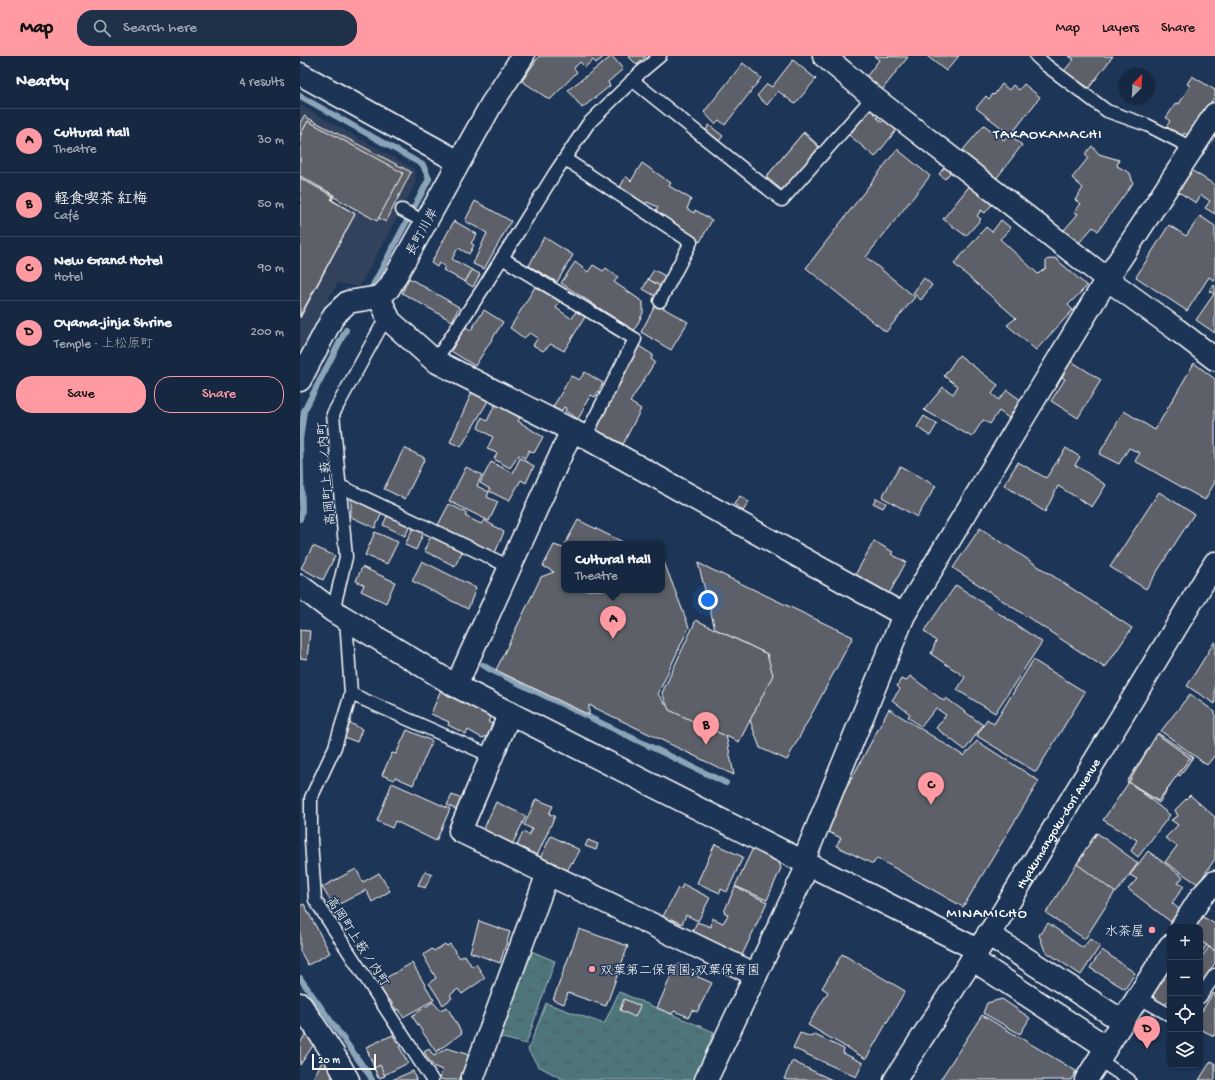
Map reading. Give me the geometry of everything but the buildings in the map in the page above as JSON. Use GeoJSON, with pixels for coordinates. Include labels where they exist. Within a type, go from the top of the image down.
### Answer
{"type":"FeatureCollection","features":[{"type":"Feature","properties":{"kind":"main road","name":"長町川岸"},"geometry":{"type":"LineString","coordinates":[[379,297],[389,288],[416,217],[459,162],[490,105],[523,56]]}},
{"type":"Feature","properties":{"kind":"main road"},"geometry":{"type":"LineString","coordinates":[[824,56],[873,97],[1107,279],[1215,359]]}},
{"type":"Feature","properties":{"kind":"main road"},"geometry":{"type":"LineString","coordinates":[[300,74],[459,162]]}},
{"type":"Feature","properties":{"kind":"main road"},"geometry":{"type":"LineString","coordinates":[[706,1080],[756,975],[806,863],[904,615],[984,480],[1107,279],[1215,114]]}},
{"type":"Feature","properties":{"kind":"main road"},"geometry":{"type":"LineString","coordinates":[[300,380],[334,315],[348,302],[379,297],[390,321],[435,361],[579,434],[904,615]]}},
{"type":"Feature","properties":{"kind":"main road"},"geometry":{"type":"LineString","coordinates":[[456,686],[510,567],[579,434]]}},
{"type":"Feature","properties":{"kind":"main road","name":"Hyakumangoku-dori Avenue"},"geometry":{"type":"LineString","coordinates":[[895,1080],[1000,917],[1215,563]]}},
{"type":"Feature","properties":{"kind":"main road"},"geometry":{"type":"LineString","coordinates":[[300,586],[340,614],[456,686],[1122,1021]]}},
{"type":"Feature","properties":{"kind":"main road"},"geometry":{"type":"LineString","coordinates":[[510,713],[460,831],[756,975]]}},
{"type":"Feature","properties":{"kind":"main road"},"geometry":{"type":"LineString","coordinates":[[472,1080],[548,874]]}},
{"type":"Feature","properties":{"kind":"main road"},"geometry":{"type":"LineString","coordinates":[[1184,924],[1201,896],[1215,883]]}},
{"type":"Feature","properties":{"kind":"main road"},"geometry":{"type":"LineString","coordinates":[[979,948],[1102,1054]]}},
{"type":"Feature","properties":{"kind":"main road"},"geometry":{"type":"LineString","coordinates":[[1086,1080],[1167,951]]}},
{"type":"Feature","properties":{"kind":"main road"},"geometry":{"type":"LineString","coordinates":[[300,1004],[334,1055],[348,1080]]}},
{"type":"Feature","properties":{"kind":"lane"},"geometry":{"type":"LineString","coordinates":[[435,361],[588,124],[632,80],[660,56]]}},
{"type":"Feature","properties":{"kind":"lane"},"geometry":{"type":"LineString","coordinates":[[1036,56],[1107,111],[1147,125],[1192,148]]}},
{"type":"Feature","properties":{"kind":"lane"},"geometry":{"type":"LineString","coordinates":[[632,80],[782,200],[873,97]]}},
{"type":"Feature","properties":{"kind":"lane"},"geometry":{"type":"LineString","coordinates":[[565,159],[691,242],[660,301]]}},
{"type":"Feature","properties":{"kind":"lane"},"geometry":{"type":"LineString","coordinates":[[502,258],[635,339],[579,434]]}},
{"type":"Feature","properties":{"kind":"lane","name":"高岡町上薮ノ内町"},"geometry":{"type":"LineString","coordinates":[[379,297],[383,322],[333,414],[346,557],[340,614],[351,694],[335,747],[311,798],[311,840],[315,900],[432,1080]]}},
{"type":"Feature","properties":{"kind":"lane"},"geometry":{"type":"LineString","coordinates":[[340,486],[510,567]]}},
{"type":"Feature","properties":{"kind":"lane"},"geometry":{"type":"LineString","coordinates":[[351,694],[491,756]]}},
{"type":"Feature","properties":{"kind":"lane"},"geometry":{"type":"LineString","coordinates":[[1201,996],[1215,975]]}},
{"type":"Feature","properties":{"kind":"lane"},"geometry":{"type":"LineString","coordinates":[[1138,997],[1167,1013]]}},
{"type":"Feature","properties":{"kind":"lane"},"geometry":{"type":"LineString","coordinates":[[1102,1054],[1129,1080]]}},
{"type":"Feature","properties":{"kind":"shaded area"},"geometry":{"type":"Polygon","coordinates":[[[300,105],[414,169],[416,183],[359,287],[338,283],[328,300],[300,361],[300,105]]]}},
{"type":"Feature","properties":{"kind":"green space"},"geometry":{"type":"Polygon","coordinates":[[[524,948],[555,961],[526,1044],[495,1036],[524,948]]]}},
{"type":"Feature","properties":{"kind":"green space"},"geometry":{"type":"Polygon","coordinates":[[[619,992],[714,1032],[694,1080],[564,1080],[538,1066],[528,1050],[546,1003],[604,1024],[619,992]]]}},
{"type":"Feature","properties":{"kind":"waterway"},"geometry":{"type":"LineString","coordinates":[[300,96],[423,165],[429,179],[370,291]]}},
{"type":"Feature","properties":{"kind":"waterway"},"geometry":{"type":"LineString","coordinates":[[300,519],[302,511],[300,440],[304,411],[346,330]]}},
{"type":"Feature","properties":{"kind":"waterway"},"geometry":{"type":"LineString","coordinates":[[483,665],[726,783]]}},
{"type":"Feature","properties":{"kind":"waterway"},"geometry":{"type":"LineString","coordinates":[[300,978],[372,1080]]}},
{"type":"Feature","properties":{"kind":"place","name":"Cultural Hall"},"geometry":{"type":"Point","coordinates":[613,639]}},
{"type":"Feature","properties":{"kind":"place","name":"軽食喫茶 紅梅"},"geometry":{"type":"Point","coordinates":[706,745]}},
{"type":"Feature","properties":{"kind":"place","name":"New Grand Hotel"},"geometry":{"type":"Point","coordinates":[931,805]}},
{"type":"Feature","properties":{"kind":"place","name":"水茶屋"},"geometry":{"type":"Point","coordinates":[1152,930]}},
{"type":"Feature","properties":{"kind":"place","name":"双葉第二保育園;双葉保育園"},"geometry":{"type":"Point","coordinates":[592,969]}},
{"type":"Feature","properties":{"kind":"place","name":"Oyama-jinja Shrine"},"geometry":{"type":"Point","coordinates":[1147,1049]}},
{"type":"Feature","properties":{"kind":"district","name":"TAKAOKAMACHI"},"geometry":{"type":"Point","coordinates":[1048,133]}},
{"type":"Feature","properties":{"kind":"district","name":"MINAMICHO"},"geometry":{"type":"Point","coordinates":[987,912]}}]}
